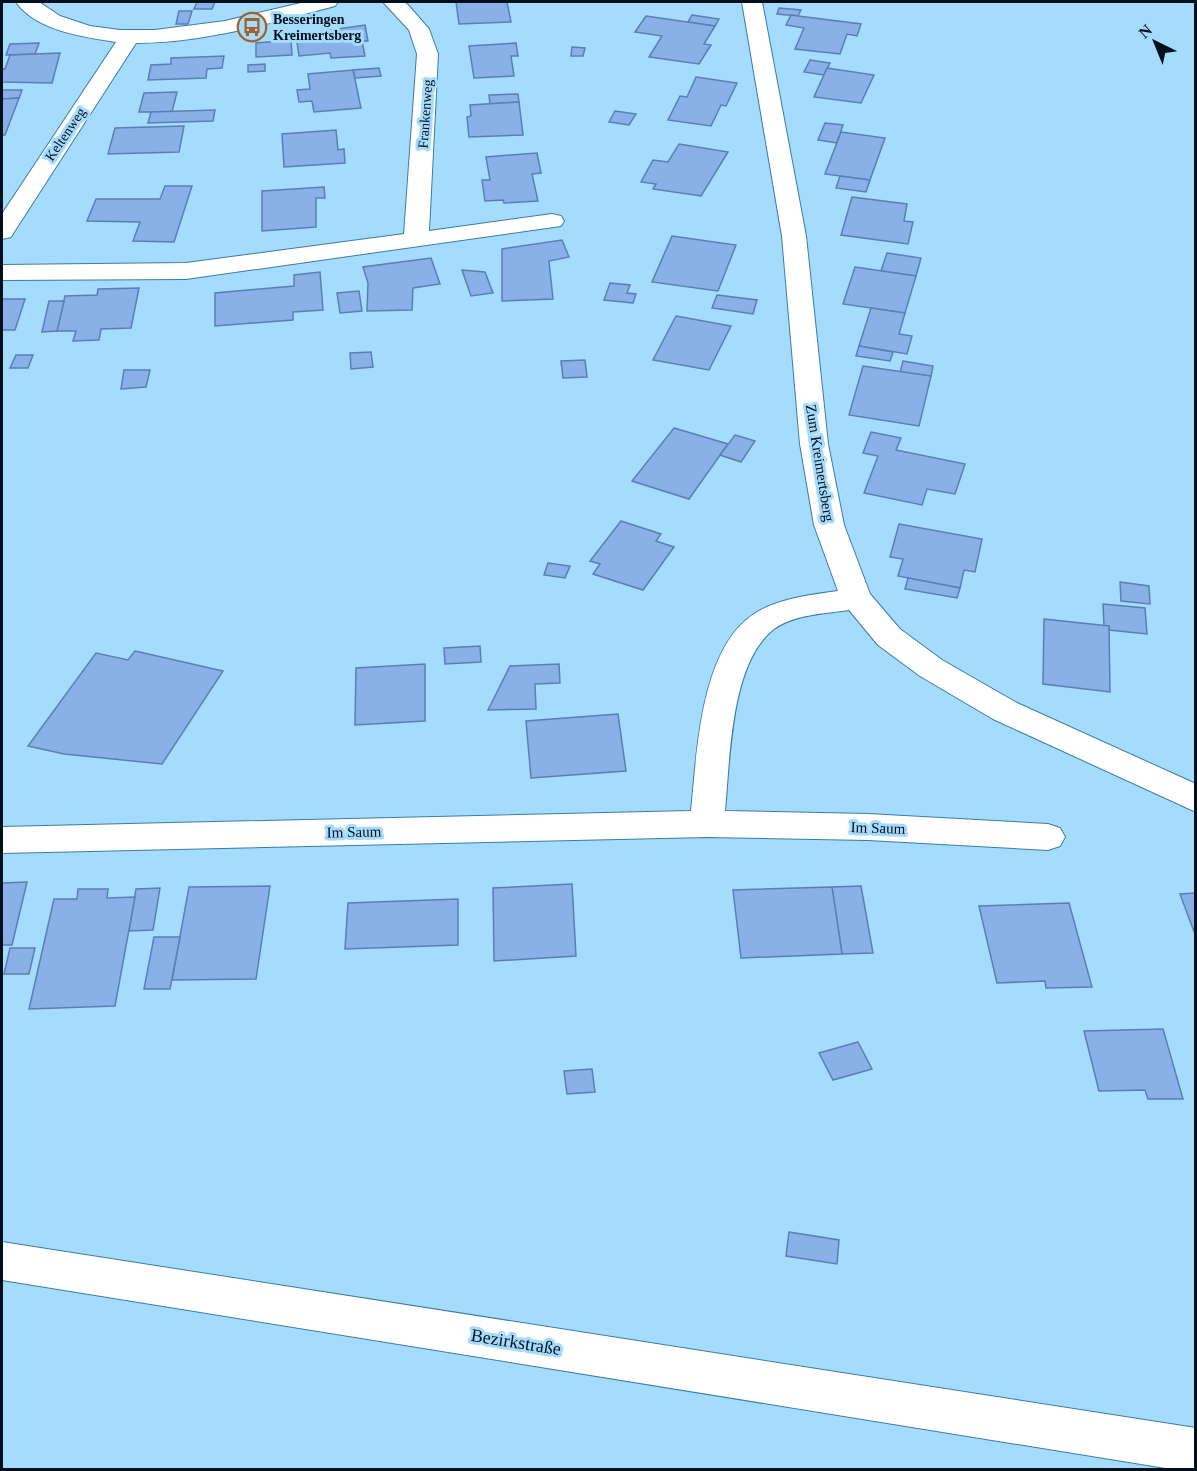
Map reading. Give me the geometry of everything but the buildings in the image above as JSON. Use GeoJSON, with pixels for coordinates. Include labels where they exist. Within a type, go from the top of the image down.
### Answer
{"type":"FeatureCollection","features":[{"type":"Feature","properties":{"kind":"street"},"geometry":{"type":"LineString","coordinates":[[26,2],[51,19],[80,29],[130,36],[161,36],[203,30],[328,2]]}},
{"type":"Feature","properties":{"kind":"street","name":"Frankenweg"},"geometry":{"type":"LineString","coordinates":[[393,2],[415,23],[427,43],[428,65],[416,239]]}},
{"type":"Feature","properties":{"kind":"street","name":"Zum Kreimertsberg"},"geometry":{"type":"LineString","coordinates":[[752,2],[794,236],[814,444],[829,525],[856,598],[889,637],[949,679],[1005,711],[1196,798]]}},
{"type":"Feature","properties":{"kind":"street","name":"Keltenweg"},"geometry":{"type":"LineString","coordinates":[[2,232],[130,36]]}},
{"type":"Feature","properties":{"kind":"street"},"geometry":{"type":"LineString","coordinates":[[2,273],[186,271],[552,221]]}},
{"type":"Feature","properties":{"kind":"street"},"geometry":{"type":"LineString","coordinates":[[707,824],[719,719],[729,670],[746,641],[763,622],[797,609],[856,598]]}},
{"type":"Feature","properties":{"kind":"street","name":"Im Saum"},"geometry":{"type":"LineString","coordinates":[[2,840],[707,824],[868,827],[1048,837]]}},
{"type":"Feature","properties":{"kind":"street","name":"Bezirkstraße"},"geometry":{"type":"LineString","coordinates":[[2,1261],[1196,1450]]}},
{"type":"Feature","properties":{"kind":"place","name":"Besseringen Kreimertsberg"},"geometry":{"type":"Point","coordinates":[252,27]}}]}
